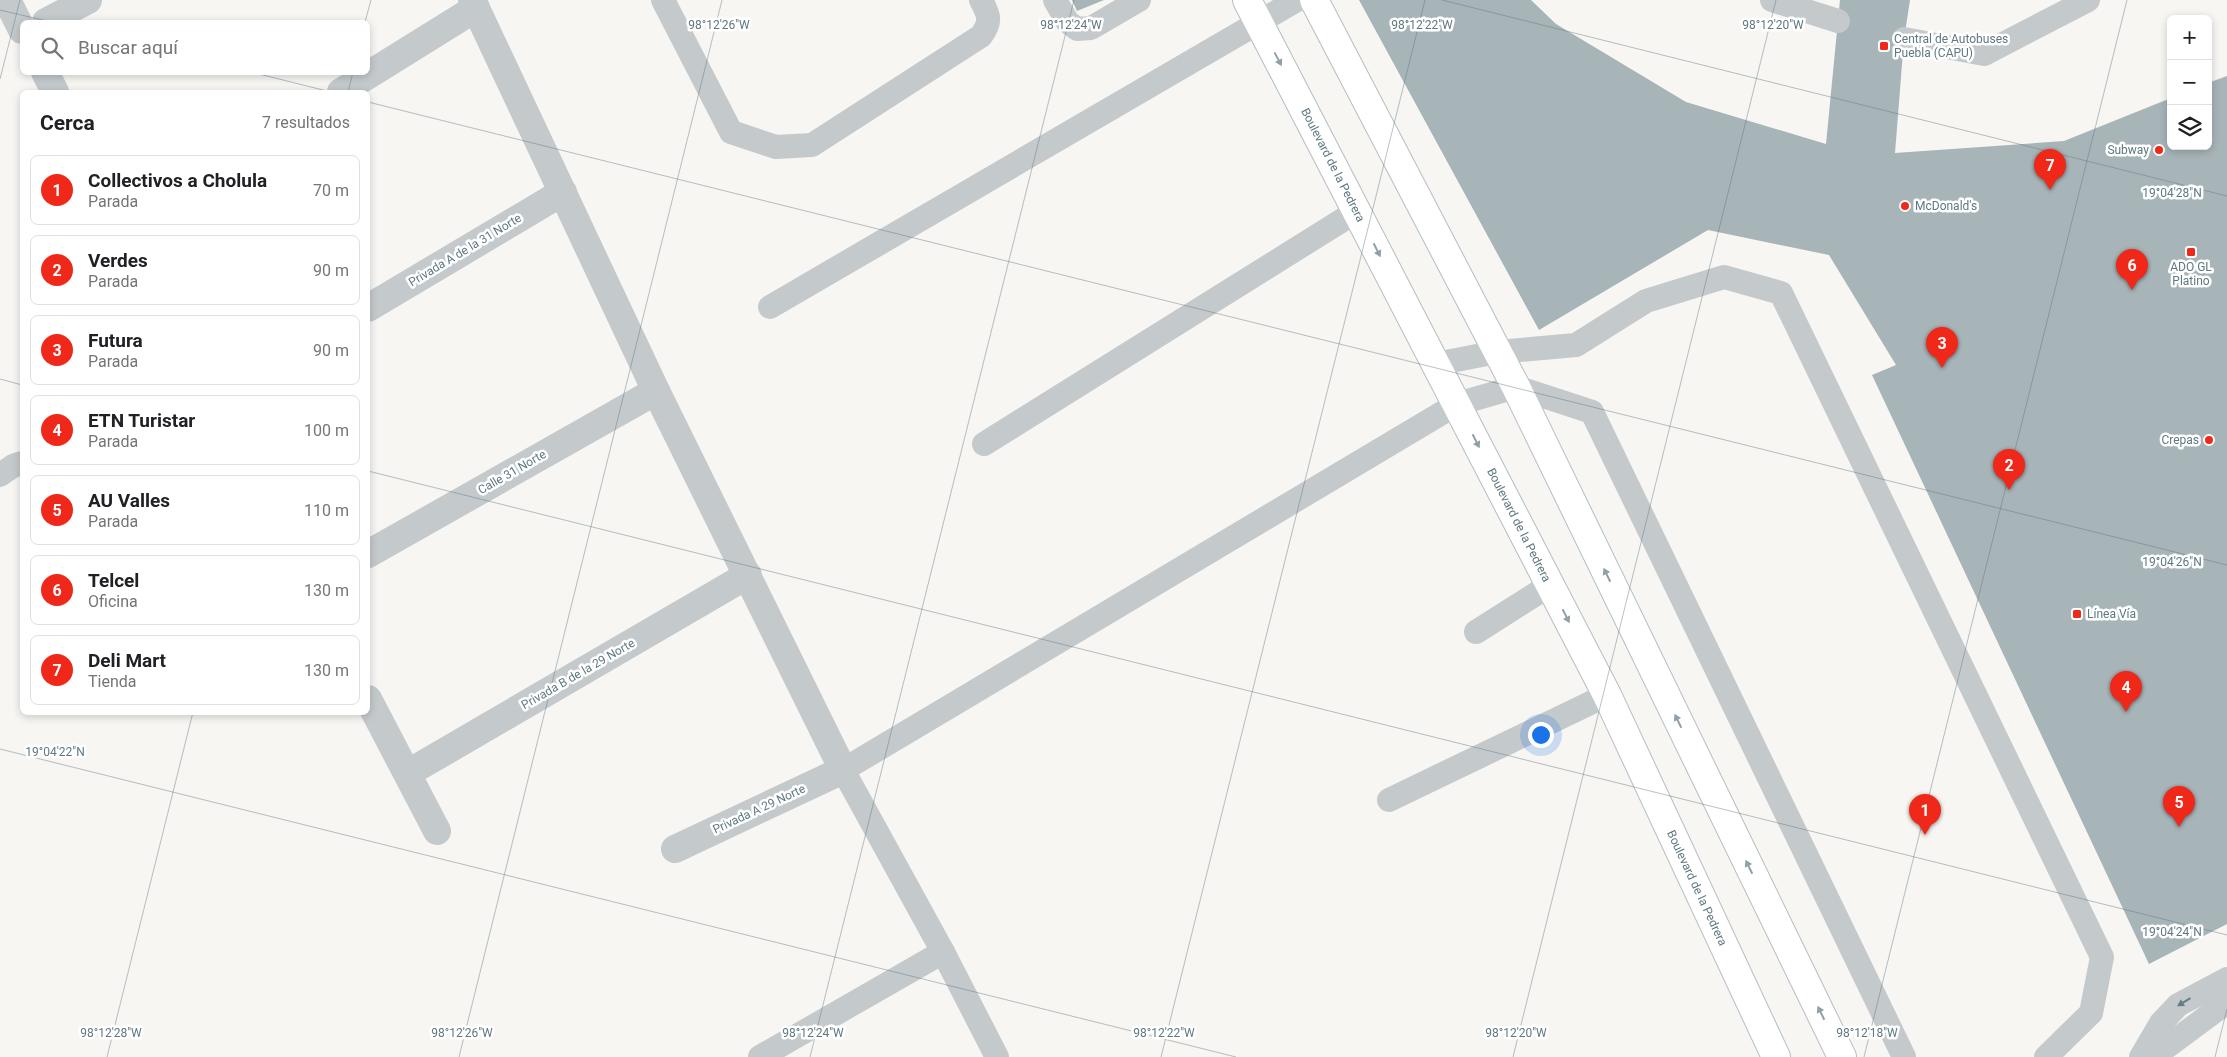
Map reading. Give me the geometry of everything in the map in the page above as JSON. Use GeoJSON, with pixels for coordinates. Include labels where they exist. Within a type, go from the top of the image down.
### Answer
{"type":"FeatureCollection","features":[{"type":"Feature","properties":{"kind":"street"},"geometry":{"type":"LineString","coordinates":[[7,0],[20,26]]}},
{"type":"Feature","properties":{"kind":"street"},"geometry":{"type":"LineString","coordinates":[[50,20],[88,0]]}},
{"type":"Feature","properties":{"kind":"street"},"geometry":{"type":"LineString","coordinates":[[1314,0],[1516,387],[1842,1057]]}},
{"type":"Feature","properties":{"kind":"street"},"geometry":{"type":"LineString","coordinates":[[370,73],[474,4],[656,391],[843,770]]}},
{"type":"Feature","properties":{"kind":"street","name":"Boulevard de la Pedrera"},"geometry":{"type":"LineString","coordinates":[[1253,11],[1607,695],[1776,1057]]}},
{"type":"Feature","properties":{"kind":"street"},"geometry":{"type":"LineString","coordinates":[[46,75],[54,90]]}},
{"type":"Feature","properties":{"kind":"street"},"geometry":{"type":"LineString","coordinates":[[344,90],[367,75]]}},
{"type":"Feature","properties":{"kind":"street","name":"Privada A de la 31 Norte"},"geometry":{"type":"LineString","coordinates":[[370,307],[563,192]]}},
{"type":"Feature","properties":{"kind":"street","name":"Calle 31 Norte"},"geometry":{"type":"LineString","coordinates":[[370,553],[656,391]]}},
{"type":"Feature","properties":{"kind":"street","name":"Privada B de la 29 Norte"},"geometry":{"type":"LineString","coordinates":[[408,773],[748,575]]}},
{"type":"Feature","properties":{"kind":"street"},"geometry":{"type":"LineString","coordinates":[[370,704],[438,831]]}},
{"type":"Feature","properties":{"kind":"street","name":"Privada A 29 Norte"},"geometry":{"type":"LineString","coordinates":[[674,849],[843,770]]}},
{"type":"Feature","properties":{"kind":"lane"},"geometry":{"type":"LineString","coordinates":[[663,0],[731,132],[776,147],[812,145],[981,36],[988,26],[988,14],[981,0]]}},
{"type":"Feature","properties":{"kind":"lane"},"geometry":{"type":"LineString","coordinates":[[1055,0],[1067,21],[1078,29],[1091,28],[1139,0]]}},
{"type":"Feature","properties":{"kind":"lane"},"geometry":{"type":"LineString","coordinates":[[770,308],[1253,11],[1297,0]]}},
{"type":"Feature","properties":{"kind":"lane"},"geometry":{"type":"LineString","coordinates":[[1772,0],[1838,21]]}},
{"type":"Feature","properties":{"kind":"lane"},"geometry":{"type":"LineString","coordinates":[[1904,39],[1984,54],[2088,0]]}},
{"type":"Feature","properties":{"kind":"lane"},"geometry":{"type":"LineString","coordinates":[[984,444],[1357,211]]}},
{"type":"Feature","properties":{"kind":"lane"},"geometry":{"type":"LineString","coordinates":[[1436,364],[1497,352],[1576,345],[1646,301],[1724,277],[1781,293],[2102,957],[2091,1013],[2046,1057]]}},
{"type":"Feature","properties":{"kind":"lane"},"geometry":{"type":"LineString","coordinates":[[995,1056],[944,952],[843,770],[1457,404],[1516,387],[1592,412],[1904,1057]]}},
{"type":"Feature","properties":{"kind":"lane"},"geometry":{"type":"LineString","coordinates":[[0,475],[20,464]]}},
{"type":"Feature","properties":{"kind":"lane"},"geometry":{"type":"LineString","coordinates":[[1476,632],[1550,585]]}},
{"type":"Feature","properties":{"kind":"lane"},"geometry":{"type":"LineString","coordinates":[[1389,800],[1607,695]]}},
{"type":"Feature","properties":{"kind":"lane"},"geometry":{"type":"LineString","coordinates":[[760,1057],[944,952]]}},
{"type":"Feature","properties":{"kind":"lane"},"geometry":{"type":"LineString","coordinates":[[2141,1057],[2161,1023],[2178,1005],[2227,979]]}},
{"type":"Feature","properties":{"kind":"lane"},"geometry":{"type":"LineString","coordinates":[[2153,1057],[2227,1002]]}},
{"type":"Feature","properties":{"kind":"building"},"geometry":{"type":"Polygon","coordinates":[[[1072,0],[1104,0],[1077,11],[1072,0]]]}},
{"type":"Feature","properties":{"kind":"building"},"geometry":{"type":"Polygon","coordinates":[[[1359,0],[1531,0],[1556,24],[1686,102],[1826,144],[1840,0],[1910,0],[1904,39],[1895,153],[2064,141],[2167,100],[2167,150],[2212,150],[2212,82],[2227,76],[2227,924],[2149,964],[1872,375],[1896,365],[1829,255],[1708,230],[1539,330],[1359,0]]]}},
{"type":"Feature","properties":{"kind":"place","name":"Central de Autobuses Puebla (CAPU)"},"geometry":{"type":"Point","coordinates":[1884,46]}},
{"type":"Feature","properties":{"kind":"place","name":"Subway"},"geometry":{"type":"Point","coordinates":[2159,150]}},
{"type":"Feature","properties":{"kind":"place","name":"Deli Mart"},"geometry":{"type":"Point","coordinates":[2050,190]}},
{"type":"Feature","properties":{"kind":"place","name":"McDonald's"},"geometry":{"type":"Point","coordinates":[1905,206]}},
{"type":"Feature","properties":{"kind":"place","name":"ADO GL Platino"},"geometry":{"type":"Point","coordinates":[2191,252]}},
{"type":"Feature","properties":{"kind":"place","name":"Telcel"},"geometry":{"type":"Point","coordinates":[2132,290]}},
{"type":"Feature","properties":{"kind":"place","name":"Futura"},"geometry":{"type":"Point","coordinates":[1942,368]}},
{"type":"Feature","properties":{"kind":"place","name":"Crepas"},"geometry":{"type":"Point","coordinates":[2209,440]}},
{"type":"Feature","properties":{"kind":"place","name":"Verdes"},"geometry":{"type":"Point","coordinates":[2009,490]}},
{"type":"Feature","properties":{"kind":"place","name":"Línea Vía"},"geometry":{"type":"Point","coordinates":[2077,614]}},
{"type":"Feature","properties":{"kind":"place","name":"ETN Turistar"},"geometry":{"type":"Point","coordinates":[2126,712]}},
{"type":"Feature","properties":{"kind":"place","name":"AU Valles"},"geometry":{"type":"Point","coordinates":[2179,827]}},
{"type":"Feature","properties":{"kind":"place","name":"Collectivos a Cholula"},"geometry":{"type":"Point","coordinates":[1925,835]}}]}
